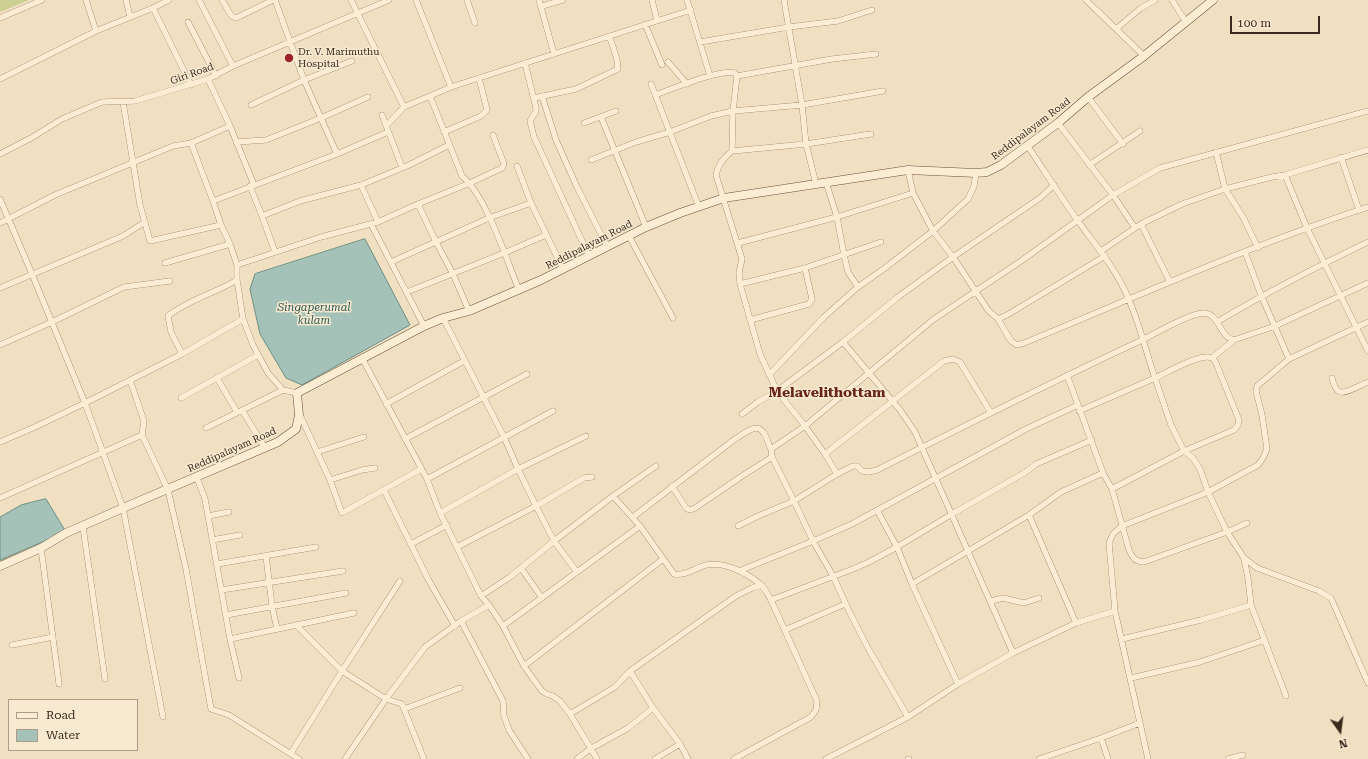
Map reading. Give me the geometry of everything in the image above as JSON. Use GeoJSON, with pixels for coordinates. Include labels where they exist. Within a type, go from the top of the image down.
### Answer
{"type":"FeatureCollection","features":[{"type":"Feature","properties":{"kind":"main road","name":"Reddipalayam Road"},"geometry":{"type":"LineString","coordinates":[[0,566],[41,548],[82,526],[278,442],[296,429],[299,415],[297,393],[424,326],[442,318],[469,311],[519,290],[646,227],[724,198],[908,170],[976,173],[987,172],[1001,165],[1058,123],[1088,97],[1144,56],[1213,0]]}},
{"type":"Feature","properties":{"kind":"street"},"geometry":{"type":"LineString","coordinates":[[0,18],[42,0]]}},
{"type":"Feature","properties":{"kind":"street"},"geometry":{"type":"LineString","coordinates":[[86,0],[96,31]]}},
{"type":"Feature","properties":{"kind":"street"},"geometry":{"type":"LineString","coordinates":[[126,0],[130,17]]}},
{"type":"Feature","properties":{"kind":"street"},"geometry":{"type":"LineString","coordinates":[[0,79],[96,31],[169,0]]}},
{"type":"Feature","properties":{"kind":"street"},"geometry":{"type":"LineString","coordinates":[[199,0],[233,66]]}},
{"type":"Feature","properties":{"kind":"street"},"geometry":{"type":"LineString","coordinates":[[222,0],[233,18],[236,18],[274,0],[291,41],[304,80],[337,154]]}},
{"type":"Feature","properties":{"kind":"street"},"geometry":{"type":"LineString","coordinates":[[351,0],[404,107]]}},
{"type":"Feature","properties":{"kind":"street","name":"Giri Road"},"geometry":{"type":"LineString","coordinates":[[0,154],[31,138],[62,119],[102,102],[135,101],[208,79],[233,66],[389,0]]}},
{"type":"Feature","properties":{"kind":"street"},"geometry":{"type":"LineString","coordinates":[[416,0],[451,87]]}},
{"type":"Feature","properties":{"kind":"street"},"geometry":{"type":"LineString","coordinates":[[467,0],[475,23]]}},
{"type":"Feature","properties":{"kind":"street"},"geometry":{"type":"LineString","coordinates":[[554,54],[540,3],[563,0]]}},
{"type":"Feature","properties":{"kind":"street"},"geometry":{"type":"LineString","coordinates":[[652,0],[657,20]]}},
{"type":"Feature","properties":{"kind":"street"},"geometry":{"type":"LineString","coordinates":[[687,0],[710,76]]}},
{"type":"Feature","properties":{"kind":"street"},"geometry":{"type":"LineString","coordinates":[[784,0],[802,105],[806,144],[816,184]]}},
{"type":"Feature","properties":{"kind":"street"},"geometry":{"type":"LineString","coordinates":[[1116,29],[1142,8],[1155,0]]}},
{"type":"Feature","properties":{"kind":"street"},"geometry":{"type":"LineString","coordinates":[[1172,0],[1186,22]]}},
{"type":"Feature","properties":{"kind":"street"},"geometry":{"type":"LineString","coordinates":[[1089,1],[1144,56]]}},
{"type":"Feature","properties":{"kind":"street"},"geometry":{"type":"LineString","coordinates":[[153,8],[191,85]]}},
{"type":"Feature","properties":{"kind":"street"},"geometry":{"type":"LineString","coordinates":[[386,126],[404,107],[451,87],[691,10]]}},
{"type":"Feature","properties":{"kind":"street"},"geometry":{"type":"LineString","coordinates":[[700,42],[789,27],[838,21],[872,10]]}},
{"type":"Feature","properties":{"kind":"street"},"geometry":{"type":"LineString","coordinates":[[188,22],[216,76]]}},
{"type":"Feature","properties":{"kind":"street"},"geometry":{"type":"LineString","coordinates":[[645,24],[662,65]]}},
{"type":"Feature","properties":{"kind":"street"},"geometry":{"type":"LineString","coordinates":[[534,98],[576,89],[618,69],[615,50],[609,36]]}},
{"type":"Feature","properties":{"kind":"street"},"geometry":{"type":"LineString","coordinates":[[737,76],[795,65],[876,54]]}},
{"type":"Feature","properties":{"kind":"street"},"geometry":{"type":"LineString","coordinates":[[251,105],[304,80],[352,61]]}},
{"type":"Feature","properties":{"kind":"street"},"geometry":{"type":"LineString","coordinates":[[668,62],[687,84]]}},
{"type":"Feature","properties":{"kind":"street"},"geometry":{"type":"LineString","coordinates":[[525,63],[536,111],[530,121],[534,137],[589,256]]}},
{"type":"Feature","properties":{"kind":"street"},"geometry":{"type":"LineString","coordinates":[[655,95],[710,76],[731,72],[735,73],[737,76]]}},
{"type":"Feature","properties":{"kind":"street"},"geometry":{"type":"LineString","coordinates":[[732,151],[733,111],[737,76]]}},
{"type":"Feature","properties":{"kind":"street"},"geometry":{"type":"LineString","coordinates":[[444,132],[481,116],[487,110],[479,78]]}},
{"type":"Feature","properties":{"kind":"street"},"geometry":{"type":"LineString","coordinates":[[208,79],[230,126],[275,252]]}},
{"type":"Feature","properties":{"kind":"street"},"geometry":{"type":"LineString","coordinates":[[651,84],[699,207]]}},
{"type":"Feature","properties":{"kind":"street"},"geometry":{"type":"LineString","coordinates":[[591,160],[636,142],[670,132],[711,116],[733,111],[802,105],[883,91]]}},
{"type":"Feature","properties":{"kind":"street"},"geometry":{"type":"LineString","coordinates":[[236,142],[266,140],[321,118],[368,96]]}},
{"type":"Feature","properties":{"kind":"street"},"geometry":{"type":"LineString","coordinates":[[430,96],[462,176],[470,183],[489,218],[519,290]]}},
{"type":"Feature","properties":{"kind":"street"},"geometry":{"type":"LineString","coordinates":[[542,96],[556,140],[577,187],[607,246]]}},
{"type":"Feature","properties":{"kind":"street"},"geometry":{"type":"LineString","coordinates":[[1088,97],[1123,144]]}},
{"type":"Feature","properties":{"kind":"street"},"geometry":{"type":"LineString","coordinates":[[123,102],[140,205],[150,241],[220,225]]}},
{"type":"Feature","properties":{"kind":"street"},"geometry":{"type":"LineString","coordinates":[[584,123],[616,111]]}},
{"type":"Feature","properties":{"kind":"street"},"geometry":{"type":"LineString","coordinates":[[771,450],[805,426],[934,319],[1021,261],[1113,195],[1160,168],[1368,111]]}},
{"type":"Feature","properties":{"kind":"street"},"geometry":{"type":"LineString","coordinates":[[382,115],[402,168]]}},
{"type":"Feature","properties":{"kind":"street"},"geometry":{"type":"LineString","coordinates":[[601,116],[646,227]]}},
{"type":"Feature","properties":{"kind":"street"},"geometry":{"type":"LineString","coordinates":[[1058,123],[1113,195],[1135,228]]}},
{"type":"Feature","properties":{"kind":"street"},"geometry":{"type":"LineString","coordinates":[[0,224],[55,195],[173,146],[191,143],[230,126]]}},
{"type":"Feature","properties":{"kind":"street"},"geometry":{"type":"LineString","coordinates":[[213,201],[337,154],[388,132]]}},
{"type":"Feature","properties":{"kind":"street"},"geometry":{"type":"LineString","coordinates":[[1090,165],[1140,132]]}},
{"type":"Feature","properties":{"kind":"street"},"geometry":{"type":"LineString","coordinates":[[837,474],[805,426],[777,392],[760,354],[740,284],[739,273],[742,259],[716,175],[724,158],[732,151],[806,144],[871,134]]}},
{"type":"Feature","properties":{"kind":"street"},"geometry":{"type":"LineString","coordinates":[[236,265],[321,237],[378,222],[500,170],[503,167],[503,161],[493,135]]}},
{"type":"Feature","properties":{"kind":"street"},"geometry":{"type":"LineString","coordinates":[[191,143],[213,201],[220,225],[230,244],[236,265],[237,280],[244,319],[253,345],[268,373],[283,390],[297,393]]}},
{"type":"Feature","properties":{"kind":"street"},"geometry":{"type":"LineString","coordinates":[[262,216],[300,201],[361,185],[402,168],[450,145]]}},
{"type":"Feature","properties":{"kind":"street"},"geometry":{"type":"LineString","coordinates":[[1027,145],[1077,220],[1103,254],[1129,299],[1144,339],[1148,357],[1171,425],[1184,451],[1193,458],[1200,469],[1208,492],[1227,532],[1244,558],[1257,568],[1319,591],[1331,598],[1368,683]]}},
{"type":"Feature","properties":{"kind":"street"},"geometry":{"type":"LineString","coordinates":[[998,319],[1103,254],[1141,224],[1182,204],[1226,189],[1285,175],[1368,150]]}},
{"type":"Feature","properties":{"kind":"street"},"geometry":{"type":"LineString","coordinates":[[1216,152],[1226,189],[1258,248]]}},
{"type":"Feature","properties":{"kind":"street"},"geometry":{"type":"LineString","coordinates":[[1341,157],[1359,210]]}},
{"type":"Feature","properties":{"kind":"street"},"geometry":{"type":"LineString","coordinates":[[517,166],[531,202],[563,269]]}},
{"type":"Feature","properties":{"kind":"street"},"geometry":{"type":"LineString","coordinates":[[908,170],[913,193],[933,231],[953,257],[988,310],[998,319],[1011,341],[1017,345],[1245,252],[1307,228],[1368,208]]}},
{"type":"Feature","properties":{"kind":"street"},"geometry":{"type":"LineString","coordinates":[[769,375],[824,317],[858,287],[933,231],[968,199],[974,186],[976,173]]}},
{"type":"Feature","properties":{"kind":"street"},"geometry":{"type":"LineString","coordinates":[[1285,175],[1307,228],[1368,351]]}},
{"type":"Feature","properties":{"kind":"street"},"geometry":{"type":"LineString","coordinates":[[826,182],[837,217],[848,272],[858,287]]}},
{"type":"Feature","properties":{"kind":"street"},"geometry":{"type":"LineString","coordinates":[[361,185],[378,222]]}},
{"type":"Feature","properties":{"kind":"street"},"geometry":{"type":"LineString","coordinates":[[742,414],[758,402],[777,392],[843,342],[898,297],[953,257],[1040,198],[1054,185]]}},
{"type":"Feature","properties":{"kind":"street"},"geometry":{"type":"LineString","coordinates":[[738,243],[837,217],[913,193]]}},
{"type":"Feature","properties":{"kind":"street"},"geometry":{"type":"LineString","coordinates":[[0,199],[85,403],[123,508],[163,717]]}},
{"type":"Feature","properties":{"kind":"street"},"geometry":{"type":"LineString","coordinates":[[391,262],[489,218],[531,202]]}},
{"type":"Feature","properties":{"kind":"street"},"geometry":{"type":"LineString","coordinates":[[418,204],[453,274],[469,311]]}},
{"type":"Feature","properties":{"kind":"street"},"geometry":{"type":"LineString","coordinates":[[0,288],[123,236],[145,222]]}},
{"type":"Feature","properties":{"kind":"street"},"geometry":{"type":"LineString","coordinates":[[371,224],[424,326]]}},
{"type":"Feature","properties":{"kind":"street"},"geometry":{"type":"LineString","coordinates":[[1141,224],[1170,282]]}},
{"type":"Feature","properties":{"kind":"street"},"geometry":{"type":"LineString","coordinates":[[407,292],[504,254],[546,235]]}},
{"type":"Feature","properties":{"kind":"street"},"geometry":{"type":"LineString","coordinates":[[629,236],[673,318]]}},
{"type":"Feature","properties":{"kind":"street"},"geometry":{"type":"LineString","coordinates":[[740,284],[805,268],[881,242]]}},
{"type":"Feature","properties":{"kind":"street"},"geometry":{"type":"LineString","coordinates":[[1217,322],[1262,295],[1368,242]]}},
{"type":"Feature","properties":{"kind":"street"},"geometry":{"type":"LineString","coordinates":[[165,263],[230,244]]}},
{"type":"Feature","properties":{"kind":"street"},"geometry":{"type":"LineString","coordinates":[[1245,252],[1289,359]]}},
{"type":"Feature","properties":{"kind":"street"},"geometry":{"type":"LineString","coordinates":[[750,320],[809,304],[812,299],[805,268]]}},
{"type":"Feature","properties":{"kind":"street"},"geometry":{"type":"LineString","coordinates":[[182,354],[171,332],[168,316],[178,308],[237,280]]}},
{"type":"Feature","properties":{"kind":"street"},"geometry":{"type":"LineString","coordinates":[[0,345],[124,287],[170,281]]}},
{"type":"Feature","properties":{"kind":"street"},"geometry":{"type":"LineString","coordinates":[[1212,358],[1234,340],[1275,326],[1368,283]]}},
{"type":"Feature","properties":{"kind":"street"},"geometry":{"type":"LineString","coordinates":[[738,526],[794,501],[837,474],[853,466],[857,466],[862,471],[868,472],[877,470],[1067,375],[1197,314],[1204,313],[1210,315],[1217,322],[1225,336],[1234,340]]}},
{"type":"Feature","properties":{"kind":"street"},"geometry":{"type":"LineString","coordinates":[[442,318],[504,437],[518,469],[554,541],[577,572]]}},
{"type":"Feature","properties":{"kind":"street"},"geometry":{"type":"LineString","coordinates":[[0,442],[35,428],[85,403],[182,354],[244,319]]}},
{"type":"Feature","properties":{"kind":"street"},"geometry":{"type":"LineString","coordinates":[[1148,759],[1115,611],[1109,543],[1113,534],[1122,526],[1208,492],[1258,464],[1263,458],[1267,449],[1262,415],[1256,391],[1257,386],[1289,359],[1368,322]]}},
{"type":"Feature","properties":{"kind":"street"},"geometry":{"type":"LineString","coordinates":[[843,342],[893,401],[915,432],[1013,652]]}},
{"type":"Feature","properties":{"kind":"street"},"geometry":{"type":"LineString","coordinates":[[181,398],[258,355]]}},
{"type":"Feature","properties":{"kind":"street"},"geometry":{"type":"LineString","coordinates":[[739,571],[852,524],[1026,429],[1156,378],[1197,359],[1206,357],[1212,358],[1216,363],[1239,420],[1238,425],[1234,430],[1184,451],[1112,489]]}},
{"type":"Feature","properties":{"kind":"street"},"geometry":{"type":"LineString","coordinates":[[362,358],[427,480],[440,513],[481,596],[503,626],[524,666],[542,690],[556,698],[570,714],[597,759]]}},
{"type":"Feature","properties":{"kind":"street"},"geometry":{"type":"LineString","coordinates":[[825,454],[944,361],[953,359],[960,362],[991,413]]}},
{"type":"Feature","properties":{"kind":"street"},"geometry":{"type":"LineString","coordinates":[[386,404],[464,361]]}},
{"type":"Feature","properties":{"kind":"street"},"geometry":{"type":"LineString","coordinates":[[405,439],[528,374]]}},
{"type":"Feature","properties":{"kind":"street"},"geometry":{"type":"LineString","coordinates":[[1067,375],[1104,473],[1112,489],[1129,550],[1137,562],[1144,562],[1227,532],[1247,523]]}},
{"type":"Feature","properties":{"kind":"street"},"geometry":{"type":"LineString","coordinates":[[217,378],[265,448]]}},
{"type":"Feature","properties":{"kind":"street"},"geometry":{"type":"LineString","coordinates":[[1332,378],[1336,388],[1340,392],[1346,392],[1368,382]]}},
{"type":"Feature","properties":{"kind":"street"},"geometry":{"type":"LineString","coordinates":[[130,380],[144,421],[142,435],[168,490],[186,569],[211,709],[229,714],[299,759]]}},
{"type":"Feature","properties":{"kind":"street"},"geometry":{"type":"LineString","coordinates":[[206,428],[283,390]]}},
{"type":"Feature","properties":{"kind":"street"},"geometry":{"type":"LineString","coordinates":[[427,480],[552,411]]}},
{"type":"Feature","properties":{"kind":"street"},"geometry":{"type":"LineString","coordinates":[[299,415],[330,480],[342,513],[421,469]]}},
{"type":"Feature","properties":{"kind":"street"},"geometry":{"type":"LineString","coordinates":[[633,517],[735,439],[751,429],[758,428],[763,431],[771,450],[772,457],[813,541],[833,576],[845,604],[869,650],[908,716]]}},
{"type":"Feature","properties":{"kind":"street"},"geometry":{"type":"LineString","coordinates":[[0,498],[142,435]]}},
{"type":"Feature","properties":{"kind":"street"},"geometry":{"type":"LineString","coordinates":[[440,513],[518,469],[586,436]]}},
{"type":"Feature","properties":{"kind":"street"},"geometry":{"type":"LineString","coordinates":[[317,452],[364,437]]}},
{"type":"Feature","properties":{"kind":"street"},"geometry":{"type":"LineString","coordinates":[[771,600],[864,565],[898,547],[1026,472],[1036,464],[1092,440]]}},
{"type":"Feature","properties":{"kind":"street"},"geometry":{"type":"LineString","coordinates":[[672,486],[686,508],[690,510],[772,457]]}},
{"type":"Feature","properties":{"kind":"street"},"geometry":{"type":"LineString","coordinates":[[481,596],[510,577],[613,496],[656,466]]}},
{"type":"Feature","properties":{"kind":"street"},"geometry":{"type":"LineString","coordinates":[[330,480],[362,470],[375,468]]}},
{"type":"Feature","properties":{"kind":"street"},"geometry":{"type":"LineString","coordinates":[[912,584],[1028,515],[1062,492],[1104,473]]}},
{"type":"Feature","properties":{"kind":"street"},"geometry":{"type":"LineString","coordinates":[[457,547],[536,506],[584,478],[592,477]]}},
{"type":"Feature","properties":{"kind":"street"},"geometry":{"type":"LineString","coordinates":[[197,478],[205,499],[230,639],[239,678]]}},
{"type":"Feature","properties":{"kind":"street"},"geometry":{"type":"LineString","coordinates":[[384,490],[428,579],[455,626]]}},
{"type":"Feature","properties":{"kind":"street"},"geometry":{"type":"LineString","coordinates":[[613,496],[633,517],[674,574],[680,575],[715,564],[739,571],[762,585],[785,630],[817,701],[816,710],[811,717],[734,759]]}},
{"type":"Feature","properties":{"kind":"street"},"geometry":{"type":"LineString","coordinates":[[877,510],[898,547],[912,584],[958,684]]}},
{"type":"Feature","properties":{"kind":"street"},"geometry":{"type":"LineString","coordinates":[[208,516],[229,512]]}},
{"type":"Feature","properties":{"kind":"street"},"geometry":{"type":"LineString","coordinates":[[1028,515],[1076,623]]}},
{"type":"Feature","properties":{"kind":"street"},"geometry":{"type":"LineString","coordinates":[[411,544],[446,525]]}},
{"type":"Feature","properties":{"kind":"street"},"geometry":{"type":"LineString","coordinates":[[82,526],[105,679]]}},
{"type":"Feature","properties":{"kind":"street"},"geometry":{"type":"LineString","coordinates":[[503,626],[640,526]]}},
{"type":"Feature","properties":{"kind":"street"},"geometry":{"type":"LineString","coordinates":[[212,540],[240,535]]}},
{"type":"Feature","properties":{"kind":"street"},"geometry":{"type":"LineString","coordinates":[[41,548],[59,684]]}},
{"type":"Feature","properties":{"kind":"street"},"geometry":{"type":"LineString","coordinates":[[217,564],[316,548]]}},
{"type":"Feature","properties":{"kind":"street"},"geometry":{"type":"LineString","coordinates":[[266,556],[272,606],[277,629]]}},
{"type":"Feature","properties":{"kind":"street"},"geometry":{"type":"LineString","coordinates":[[1244,558],[1252,604],[1286,696]]}},
{"type":"Feature","properties":{"kind":"street"},"geometry":{"type":"LineString","coordinates":[[524,666],[663,560]]}},
{"type":"Feature","properties":{"kind":"street"},"geometry":{"type":"LineString","coordinates":[[521,568],[542,598]]}},
{"type":"Feature","properties":{"kind":"street"},"geometry":{"type":"LineString","coordinates":[[221,590],[343,571]]}},
{"type":"Feature","properties":{"kind":"street"},"geometry":{"type":"LineString","coordinates":[[291,753],[400,581]]}},
{"type":"Feature","properties":{"kind":"street"},"geometry":{"type":"LineString","coordinates":[[570,714],[614,687],[630,671],[736,596],[762,585]]}},
{"type":"Feature","properties":{"kind":"street"},"geometry":{"type":"LineString","coordinates":[[226,615],[346,593]]}},
{"type":"Feature","properties":{"kind":"street"},"geometry":{"type":"LineString","coordinates":[[991,601],[1002,598],[1024,603],[1039,598]]}},
{"type":"Feature","properties":{"kind":"street"},"geometry":{"type":"LineString","coordinates":[[785,630],[845,604]]}},
{"type":"Feature","properties":{"kind":"street"},"geometry":{"type":"LineString","coordinates":[[1122,639],[1201,620],[1252,604]]}},
{"type":"Feature","properties":{"kind":"street"},"geometry":{"type":"LineString","coordinates":[[345,759],[386,699],[426,647],[461,621],[489,605]]}},
{"type":"Feature","properties":{"kind":"street"},"geometry":{"type":"LineString","coordinates":[[826,759],[908,716],[958,684],[1013,652],[1076,623],[1115,611]]}},
{"type":"Feature","properties":{"kind":"street"},"geometry":{"type":"LineString","coordinates":[[230,639],[354,612]]}},
{"type":"Feature","properties":{"kind":"street"},"geometry":{"type":"LineString","coordinates":[[461,621],[503,701],[504,716],[509,730],[528,759]]}},
{"type":"Feature","properties":{"kind":"street"},"geometry":{"type":"LineString","coordinates":[[296,625],[342,671],[386,699],[402,704],[424,759]]}},
{"type":"Feature","properties":{"kind":"street"},"geometry":{"type":"LineString","coordinates":[[12,645],[53,637]]}},
{"type":"Feature","properties":{"kind":"street"},"geometry":{"type":"LineString","coordinates":[[1131,678],[1200,662],[1265,640]]}},
{"type":"Feature","properties":{"kind":"street"},"geometry":{"type":"LineString","coordinates":[[630,671],[680,744],[688,759]]}},
{"type":"Feature","properties":{"kind":"street"},"geometry":{"type":"LineString","coordinates":[[404,709],[460,688]]}},
{"type":"Feature","properties":{"kind":"street"},"geometry":{"type":"LineString","coordinates":[[577,759],[590,749],[628,728],[654,708]]}},
{"type":"Feature","properties":{"kind":"street"},"geometry":{"type":"LineString","coordinates":[[1039,759],[1140,723]]}},
{"type":"Feature","properties":{"kind":"street"},"geometry":{"type":"LineString","coordinates":[[1101,738],[1108,759]]}},
{"type":"Feature","properties":{"kind":"street"},"geometry":{"type":"LineString","coordinates":[[655,759],[680,744]]}},
{"type":"Feature","properties":{"kind":"street"},"geometry":{"type":"LineString","coordinates":[[1228,759],[1243,755]]}},
{"type":"Feature","properties":{"kind":"green space"},"geometry":{"type":"Polygon","coordinates":[[[0,0],[29,0],[0,12],[0,0]]]}},
{"type":"Feature","properties":{"kind":"water","name":"Singaperumal kulam"},"geometry":{"type":"Polygon","coordinates":[[[365,239],[410,325],[302,385],[286,378],[260,334],[250,289],[255,274],[365,239]]]}},
{"type":"Feature","properties":{"kind":"water"},"geometry":{"type":"Polygon","coordinates":[[[46,499],[66,532],[0,560],[0,517],[21,505],[46,499]]]}},
{"type":"Feature","properties":{"kind":"place","name":"Dr. V. Marimuthu Hospital"},"geometry":{"type":"Point","coordinates":[289,58]}},
{"type":"Feature","properties":{"kind":"district","name":"Melavelithottam"},"geometry":{"type":"Point","coordinates":[827,393]}}]}
